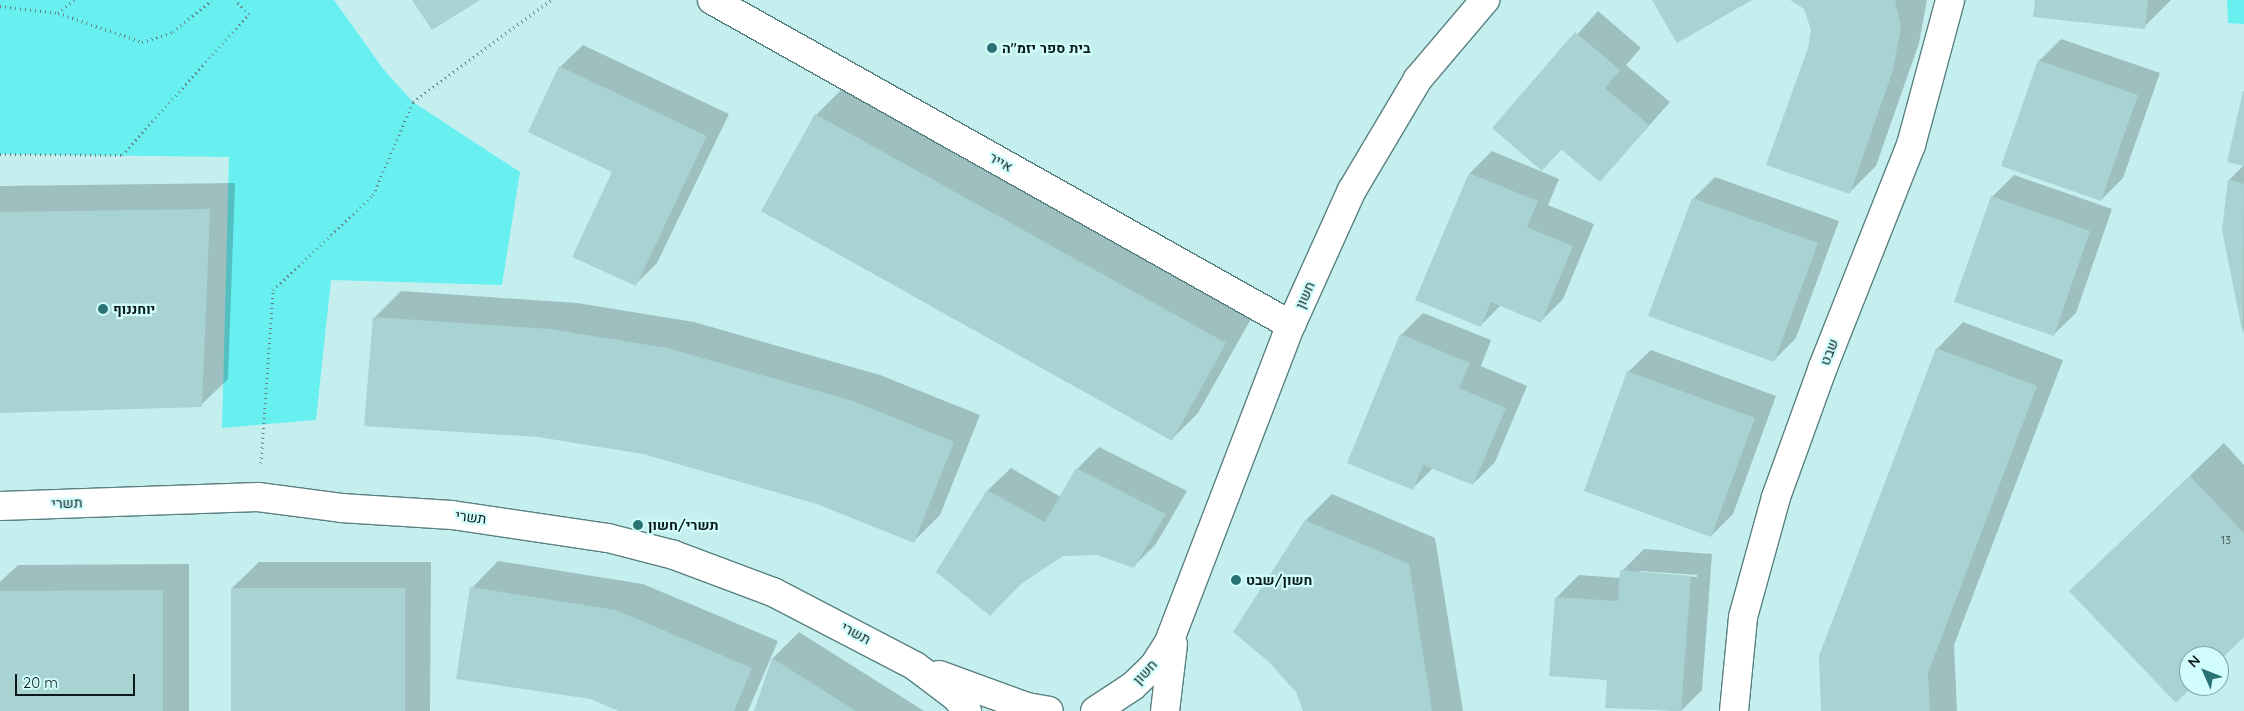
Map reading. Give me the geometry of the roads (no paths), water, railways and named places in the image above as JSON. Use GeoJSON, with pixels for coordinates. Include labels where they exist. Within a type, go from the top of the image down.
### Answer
{"type":"FeatureCollection","features":[{"type":"Feature","properties":{"kind":"street","name":"אייר"},"geometry":{"type":"LineString","coordinates":[[712,0],[1291,325]]}},
{"type":"Feature","properties":{"kind":"street","name":"חשון"},"geometry":{"type":"LineString","coordinates":[[1095,711],[1134,686],[1153,667],[1169,642],[1291,325],[1352,190],[1418,78],[1484,0]]}},
{"type":"Feature","properties":{"kind":"street","name":"שבט"},"geometry":{"type":"LineString","coordinates":[[1734,711],[1743,617],[1776,496],[1823,367],[1911,145],[1950,0]]}},
{"type":"Feature","properties":{"kind":"street","name":"תשרי"},"geometry":{"type":"LineString","coordinates":[[0,506],[258,497],[341,508],[452,515],[608,538],[674,555],[773,592],[915,666],[989,694],[1049,711]]}},
{"type":"Feature","properties":{"kind":"street","name":"חשון"},"geometry":{"type":"LineString","coordinates":[[1166,711],[1168,667],[1178,618]]}},
{"type":"Feature","properties":{"kind":"street","name":"תשרי"},"geometry":{"type":"LineString","coordinates":[[915,666],[956,697],[967,711]]}},
{"type":"Feature","properties":{"kind":"place","name":"בית ספר יזמ\"ה"},"geometry":{"type":"Point","coordinates":[992,48]}},
{"type":"Feature","properties":{"kind":"place","name":"יוחננוף"},"geometry":{"type":"Point","coordinates":[103,309]}},
{"type":"Feature","properties":{"kind":"place","name":"תשרי/חשון"},"geometry":{"type":"Point","coordinates":[638,525]}},
{"type":"Feature","properties":{"kind":"place","name":"חשון/שבט"},"geometry":{"type":"Point","coordinates":[1236,580]}}]}
